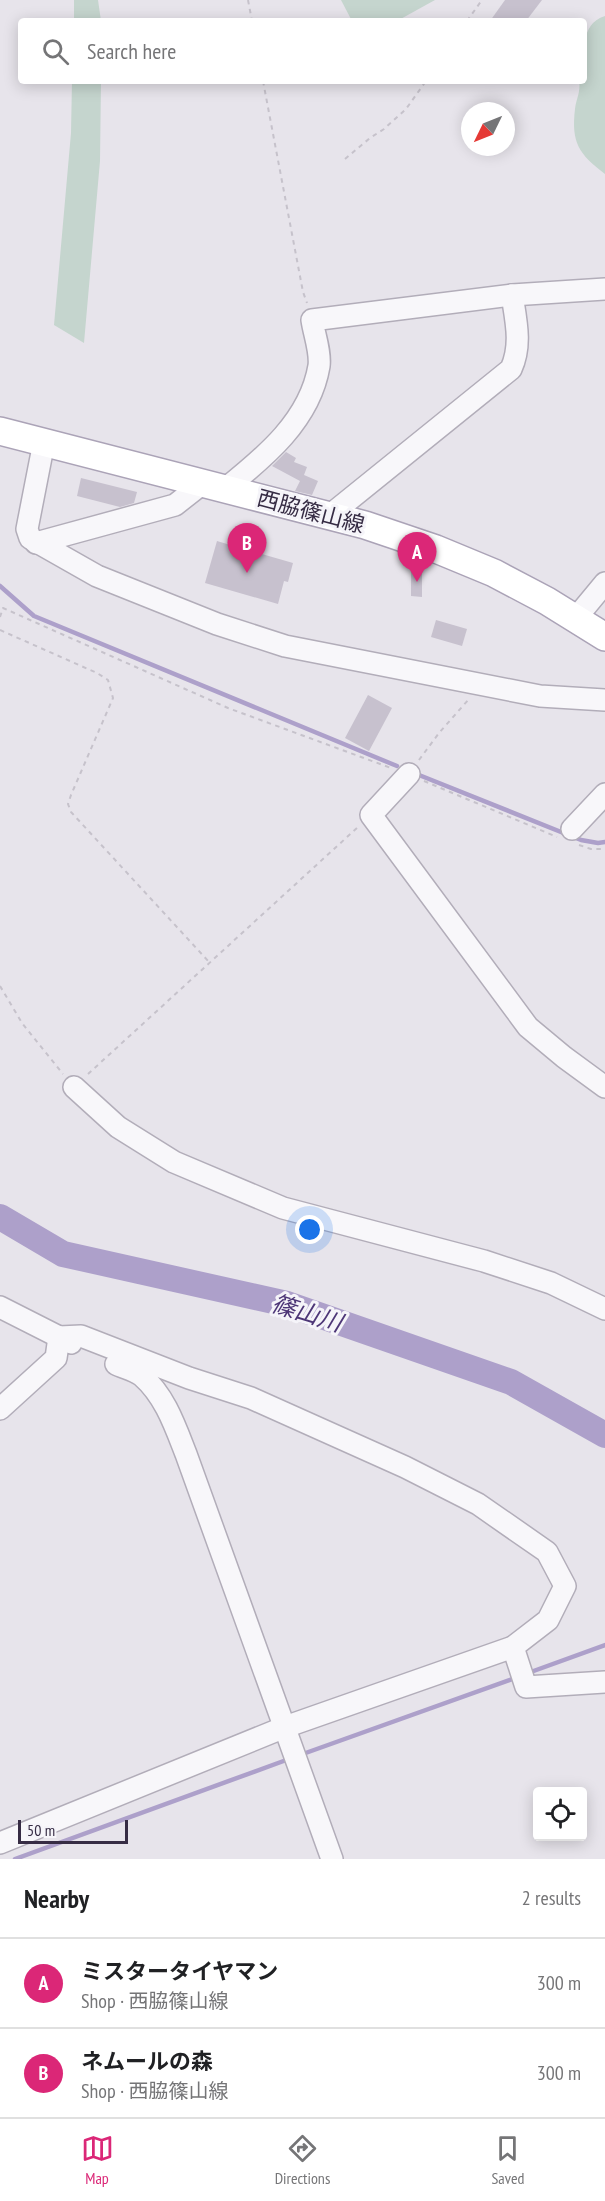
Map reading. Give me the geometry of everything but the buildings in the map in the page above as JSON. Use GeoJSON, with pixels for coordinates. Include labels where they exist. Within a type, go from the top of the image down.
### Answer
{"type":"FeatureCollection","features":[{"type":"Feature","properties":{"kind":"main road","name":"西脇篠山線"},"geometry":{"type":"LineString","coordinates":[[0,431],[365,525],[436,549],[494,573],[576,618],[605,637]]}},
{"type":"Feature","properties":{"kind":"street"},"geometry":{"type":"LineString","coordinates":[[36,543],[176,505],[263,458],[292,426],[311,393],[319,364],[312,320],[512,296],[605,290]]}},
{"type":"Feature","properties":{"kind":"street"},"geometry":{"type":"LineString","coordinates":[[329,516],[511,369],[518,341],[512,296]]}},
{"type":"Feature","properties":{"kind":"street"},"geometry":{"type":"LineString","coordinates":[[41,441],[27,529],[30,538],[97,576],[217,624],[285,646],[540,696],[605,700]]}},
{"type":"Feature","properties":{"kind":"street"},"geometry":{"type":"LineString","coordinates":[[576,618],[605,583]]}},
{"type":"Feature","properties":{"kind":"street"},"geometry":{"type":"LineString","coordinates":[[409,774],[371,815],[528,1027],[605,1087]]}},
{"type":"Feature","properties":{"kind":"street"},"geometry":{"type":"LineString","coordinates":[[568,837],[605,794]]}},
{"type":"Feature","properties":{"kind":"street"},"geometry":{"type":"LineString","coordinates":[[74,1087],[118,1127],[174,1162],[272,1203],[484,1261],[550,1283],[605,1309]]}},
{"type":"Feature","properties":{"kind":"street"},"geometry":{"type":"LineString","coordinates":[[0,1306],[90,1353],[140,1374],[161,1398],[186,1454],[332,1859]]}},
{"type":"Feature","properties":{"kind":"street"},"geometry":{"type":"LineString","coordinates":[[0,1843],[285,1727],[513,1647],[548,1620],[565,1586],[548,1552],[478,1504],[405,1467],[251,1398],[189,1378],[81,1336],[59,1337]]}},
{"type":"Feature","properties":{"kind":"street"},"geometry":{"type":"LineString","coordinates":[[0,1409],[56,1358],[59,1337]]}},
{"type":"Feature","properties":{"kind":"street"},"geometry":{"type":"LineString","coordinates":[[513,1647],[526,1687],[605,1682]]}},
{"type":"Feature","properties":{"kind":"path"},"geometry":{"type":"LineString","coordinates":[[248,0],[251,18]]}},
{"type":"Feature","properties":{"kind":"path"},"geometry":{"type":"LineString","coordinates":[[469,18],[482,0]]}},
{"type":"Feature","properties":{"kind":"path"},"geometry":{"type":"LineString","coordinates":[[264,84],[303,292],[312,320]]}},
{"type":"Feature","properties":{"kind":"path"},"geometry":{"type":"LineString","coordinates":[[345,159],[406,109],[424,84]]}},
{"type":"Feature","properties":{"kind":"path"},"geometry":{"type":"LineString","coordinates":[[0,617],[3,608],[228,708],[409,774],[568,837],[591,849],[605,849]]}},
{"type":"Feature","properties":{"kind":"path"},"geometry":{"type":"LineString","coordinates":[[0,630],[108,680],[113,698],[70,795],[68,804],[70,812],[210,963]]}},
{"type":"Feature","properties":{"kind":"path"},"geometry":{"type":"LineString","coordinates":[[409,774],[439,733],[481,686]]}},
{"type":"Feature","properties":{"kind":"path"},"geometry":{"type":"LineString","coordinates":[[0,986],[22,1023],[74,1087],[371,815]]}},
{"type":"Feature","properties":{"kind":"shaded area"},"geometry":{"type":"Polygon","coordinates":[[[74,0],[98,0],[101,18],[74,18],[74,0]]]}},
{"type":"Feature","properties":{"kind":"shaded area"},"geometry":{"type":"Polygon","coordinates":[[[341,0],[435,0],[402,18],[350,18],[341,0]]]}},
{"type":"Feature","properties":{"kind":"shaded area"},"geometry":{"type":"Polygon","coordinates":[[[605,16],[605,174],[583,154],[574,131],[579,84],[587,84],[587,32],[596,20],[605,16]]]}},
{"type":"Feature","properties":{"kind":"shaded area"},"geometry":{"type":"Polygon","coordinates":[[[72,84],[101,84],[100,161],[84,343],[54,325],[71,133],[72,84]]]}},
{"type":"Feature","properties":{"kind":"waterway"},"geometry":{"type":"LineString","coordinates":[[0,586],[34,616],[397,766]]}},
{"type":"Feature","properties":{"kind":"waterway"},"geometry":{"type":"LineString","coordinates":[[414,773],[581,840],[605,842]]}},
{"type":"Feature","properties":{"kind":"waterway","name":"篠山川"},"geometry":{"type":"LineString","coordinates":[[0,1217],[63,1254],[287,1304],[511,1382],[605,1435]]}},
{"type":"Feature","properties":{"kind":"waterway"},"geometry":{"type":"LineString","coordinates":[[528,1673],[605,1645]]}},
{"type":"Feature","properties":{"kind":"waterway"},"geometry":{"type":"LineString","coordinates":[[300,1755],[518,1677]]}},
{"type":"Feature","properties":{"kind":"waterway"},"geometry":{"type":"LineString","coordinates":[[15,1859],[289,1759]]}},
{"type":"Feature","properties":{"kind":"place","name":"ネムールの森"},"geometry":{"type":"Point","coordinates":[247,573]}},
{"type":"Feature","properties":{"kind":"place","name":"ミスタータイヤマン"},"geometry":{"type":"Point","coordinates":[417,582]}}]}
